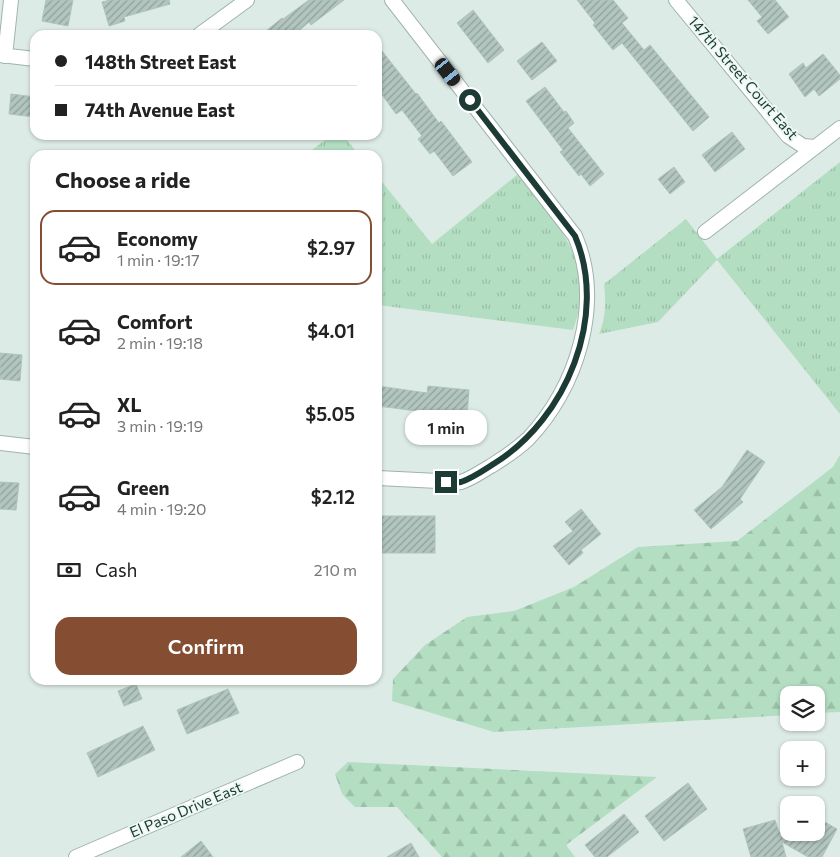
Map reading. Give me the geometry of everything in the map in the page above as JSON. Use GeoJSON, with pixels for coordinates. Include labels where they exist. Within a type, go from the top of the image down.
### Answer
{"type":"FeatureCollection","features":[{"type":"Feature","properties":{"kind":"street"},"geometry":{"type":"LineString","coordinates":[[11,0],[2,56],[30,59]]}},
{"type":"Feature","properties":{"kind":"street"},"geometry":{"type":"LineString","coordinates":[[206,30],[247,0]]}},
{"type":"Feature","properties":{"kind":"street"},"geometry":{"type":"LineString","coordinates":[[382,478],[460,482],[508,455],[527,439],[547,415],[559,396],[576,361],[584,325],[588,294],[581,249],[575,236],[392,0]]}},
{"type":"Feature","properties":{"kind":"street","name":"147th Street Court East"},"geometry":{"type":"LineString","coordinates":[[676,0],[788,136],[803,146],[814,147]]}},
{"type":"Feature","properties":{"kind":"street"},"geometry":{"type":"LineString","coordinates":[[705,232],[840,128]]}},
{"type":"Feature","properties":{"kind":"street"},"geometry":{"type":"LineString","coordinates":[[0,443],[30,446]]}},
{"type":"Feature","properties":{"kind":"street","name":"El Paso Drive East"},"geometry":{"type":"LineString","coordinates":[[76,857],[297,762]]}},
{"type":"Feature","properties":{"kind":"green space"},"geometry":{"type":"Polygon","coordinates":[[[325,140],[347,140],[355,150],[312,150],[325,140]]]}},
{"type":"Feature","properties":{"kind":"green space"},"geometry":{"type":"Polygon","coordinates":[[[840,162],[840,414],[717,260],[658,322],[599,334],[605,309],[604,284],[686,219],[717,259],[840,162]]]}},
{"type":"Feature","properties":{"kind":"green space"},"geometry":{"type":"Polygon","coordinates":[[[518,174],[563,233],[572,249],[578,266],[581,284],[580,303],[573,330],[382,306],[382,182],[432,244],[518,174]]]}},
{"type":"Feature","properties":{"kind":"green space"},"geometry":{"type":"Polygon","coordinates":[[[840,455],[840,712],[825,713],[825,686],[780,686],[780,716],[494,732],[392,701],[393,679],[425,645],[467,617],[514,611],[574,587],[638,547],[737,541],[833,467],[840,455]]]}},
{"type":"Feature","properties":{"kind":"green space"},"geometry":{"type":"Polygon","coordinates":[[[348,762],[657,777],[566,845],[575,857],[442,857],[397,807],[355,807],[342,794],[335,774],[348,762]]]}},
{"type":"Feature","properties":{"kind":"building"},"geometry":{"type":"Polygon","coordinates":[[[46,0],[73,0],[68,26],[42,21],[46,0]]]}},
{"type":"Feature","properties":{"kind":"building"},"geometry":{"type":"Polygon","coordinates":[[[110,0],[169,0],[170,4],[124,17],[125,21],[109,26],[102,2],[110,0]]]}},
{"type":"Feature","properties":{"kind":"building"},"geometry":{"type":"Polygon","coordinates":[[[309,0],[344,0],[311,25],[309,22],[300,30],[267,30],[309,0]]]}},
{"type":"Feature","properties":{"kind":"building"},"geometry":{"type":"Polygon","coordinates":[[[577,0],[613,0],[628,18],[622,23],[644,50],[650,45],[709,117],[693,131],[622,43],[613,50],[593,25],[595,23],[577,0]]]}},
{"type":"Feature","properties":{"kind":"building"},"geometry":{"type":"Polygon","coordinates":[[[748,0],[775,0],[789,17],[768,34],[757,21],[762,17],[748,0]]]}},
{"type":"Feature","properties":{"kind":"building"},"geometry":{"type":"Polygon","coordinates":[[[473,10],[504,50],[488,63],[457,23],[473,10]]]}},
{"type":"Feature","properties":{"kind":"building"},"geometry":{"type":"Polygon","coordinates":[[[542,42],[557,61],[532,80],[517,61],[542,42]]]}},
{"type":"Feature","properties":{"kind":"building"},"geometry":{"type":"Polygon","coordinates":[[[382,51],[439,123],[441,121],[472,162],[453,176],[434,151],[430,154],[418,139],[422,136],[402,110],[396,114],[382,95],[382,51]]]}},
{"type":"Feature","properties":{"kind":"building"},"geometry":{"type":"Polygon","coordinates":[[[823,54],[840,75],[840,79],[819,96],[814,89],[805,97],[789,74],[803,63],[806,68],[823,54]]]}},
{"type":"Feature","properties":{"kind":"building"},"geometry":{"type":"Polygon","coordinates":[[[545,87],[574,123],[568,128],[604,174],[590,186],[581,174],[579,176],[560,152],[563,150],[526,101],[545,87]]]}},
{"type":"Feature","properties":{"kind":"building"},"geometry":{"type":"Polygon","coordinates":[[[11,94],[30,96],[30,116],[9,114],[11,94]]]}},
{"type":"Feature","properties":{"kind":"building"},"geometry":{"type":"Polygon","coordinates":[[[732,132],[745,149],[715,172],[702,155],[732,132]]]}},
{"type":"Feature","properties":{"kind":"building"},"geometry":{"type":"Polygon","coordinates":[[[674,167],[685,182],[670,194],[658,179],[674,167]]]}},
{"type":"Feature","properties":{"kind":"building"},"geometry":{"type":"Polygon","coordinates":[[[0,353],[22,355],[20,381],[0,379],[0,353]]]}},
{"type":"Feature","properties":{"kind":"building"},"geometry":{"type":"Polygon","coordinates":[[[428,386],[469,390],[466,429],[447,427],[448,415],[382,407],[382,387],[427,393],[428,386]]]}},
{"type":"Feature","properties":{"kind":"building"},"geometry":{"type":"Polygon","coordinates":[[[747,450],[765,462],[740,499],[743,502],[711,529],[694,510],[722,487],[747,450]]]}},
{"type":"Feature","properties":{"kind":"building"},"geometry":{"type":"Polygon","coordinates":[[[0,482],[19,483],[16,510],[0,509],[0,482]]]}},
{"type":"Feature","properties":{"kind":"building"},"geometry":{"type":"Polygon","coordinates":[[[581,509],[601,534],[581,550],[583,553],[569,565],[553,546],[573,531],[565,522],[581,509]]]}},
{"type":"Feature","properties":{"kind":"building"},"geometry":{"type":"Polygon","coordinates":[[[382,516],[435,516],[435,553],[382,553],[382,516]]]}},
{"type":"Feature","properties":{"kind":"building"},"geometry":{"type":"Polygon","coordinates":[[[136,685],[142,699],[124,706],[118,691],[136,685]]]}},
{"type":"Feature","properties":{"kind":"building"},"geometry":{"type":"Polygon","coordinates":[[[228,689],[239,713],[187,734],[177,710],[228,689]]]}},
{"type":"Feature","properties":{"kind":"building"},"geometry":{"type":"Polygon","coordinates":[[[143,726],[155,750],[98,777],[87,753],[143,726]]]}},
{"type":"Feature","properties":{"kind":"building"},"geometry":{"type":"Polygon","coordinates":[[[688,783],[707,809],[664,841],[645,816],[688,783]]]}},
{"type":"Feature","properties":{"kind":"building"},"geometry":{"type":"Polygon","coordinates":[[[624,814],[639,832],[607,857],[595,857],[585,845],[624,814]]]}},
{"type":"Feature","properties":{"kind":"building"},"geometry":{"type":"Polygon","coordinates":[[[775,820],[780,841],[825,841],[825,822],[837,829],[822,857],[808,857],[782,842],[786,857],[751,857],[743,829],[775,820]]]}},
{"type":"Feature","properties":{"kind":"building"},"geometry":{"type":"Polygon","coordinates":[[[201,841],[213,857],[181,857],[201,841]]]}},
{"type":"Feature","properties":{"kind":"building"},"geometry":{"type":"Polygon","coordinates":[[[411,843],[419,857],[387,857],[411,843]]]}},
{"type":"Feature","properties":{"kind":"route"},"geometry":{"type":"LineString","coordinates":[[446,482],[460,482],[508,455],[527,439],[547,415],[570,376],[576,361],[584,325],[588,294],[581,249],[575,236],[470,100]]}}]}
